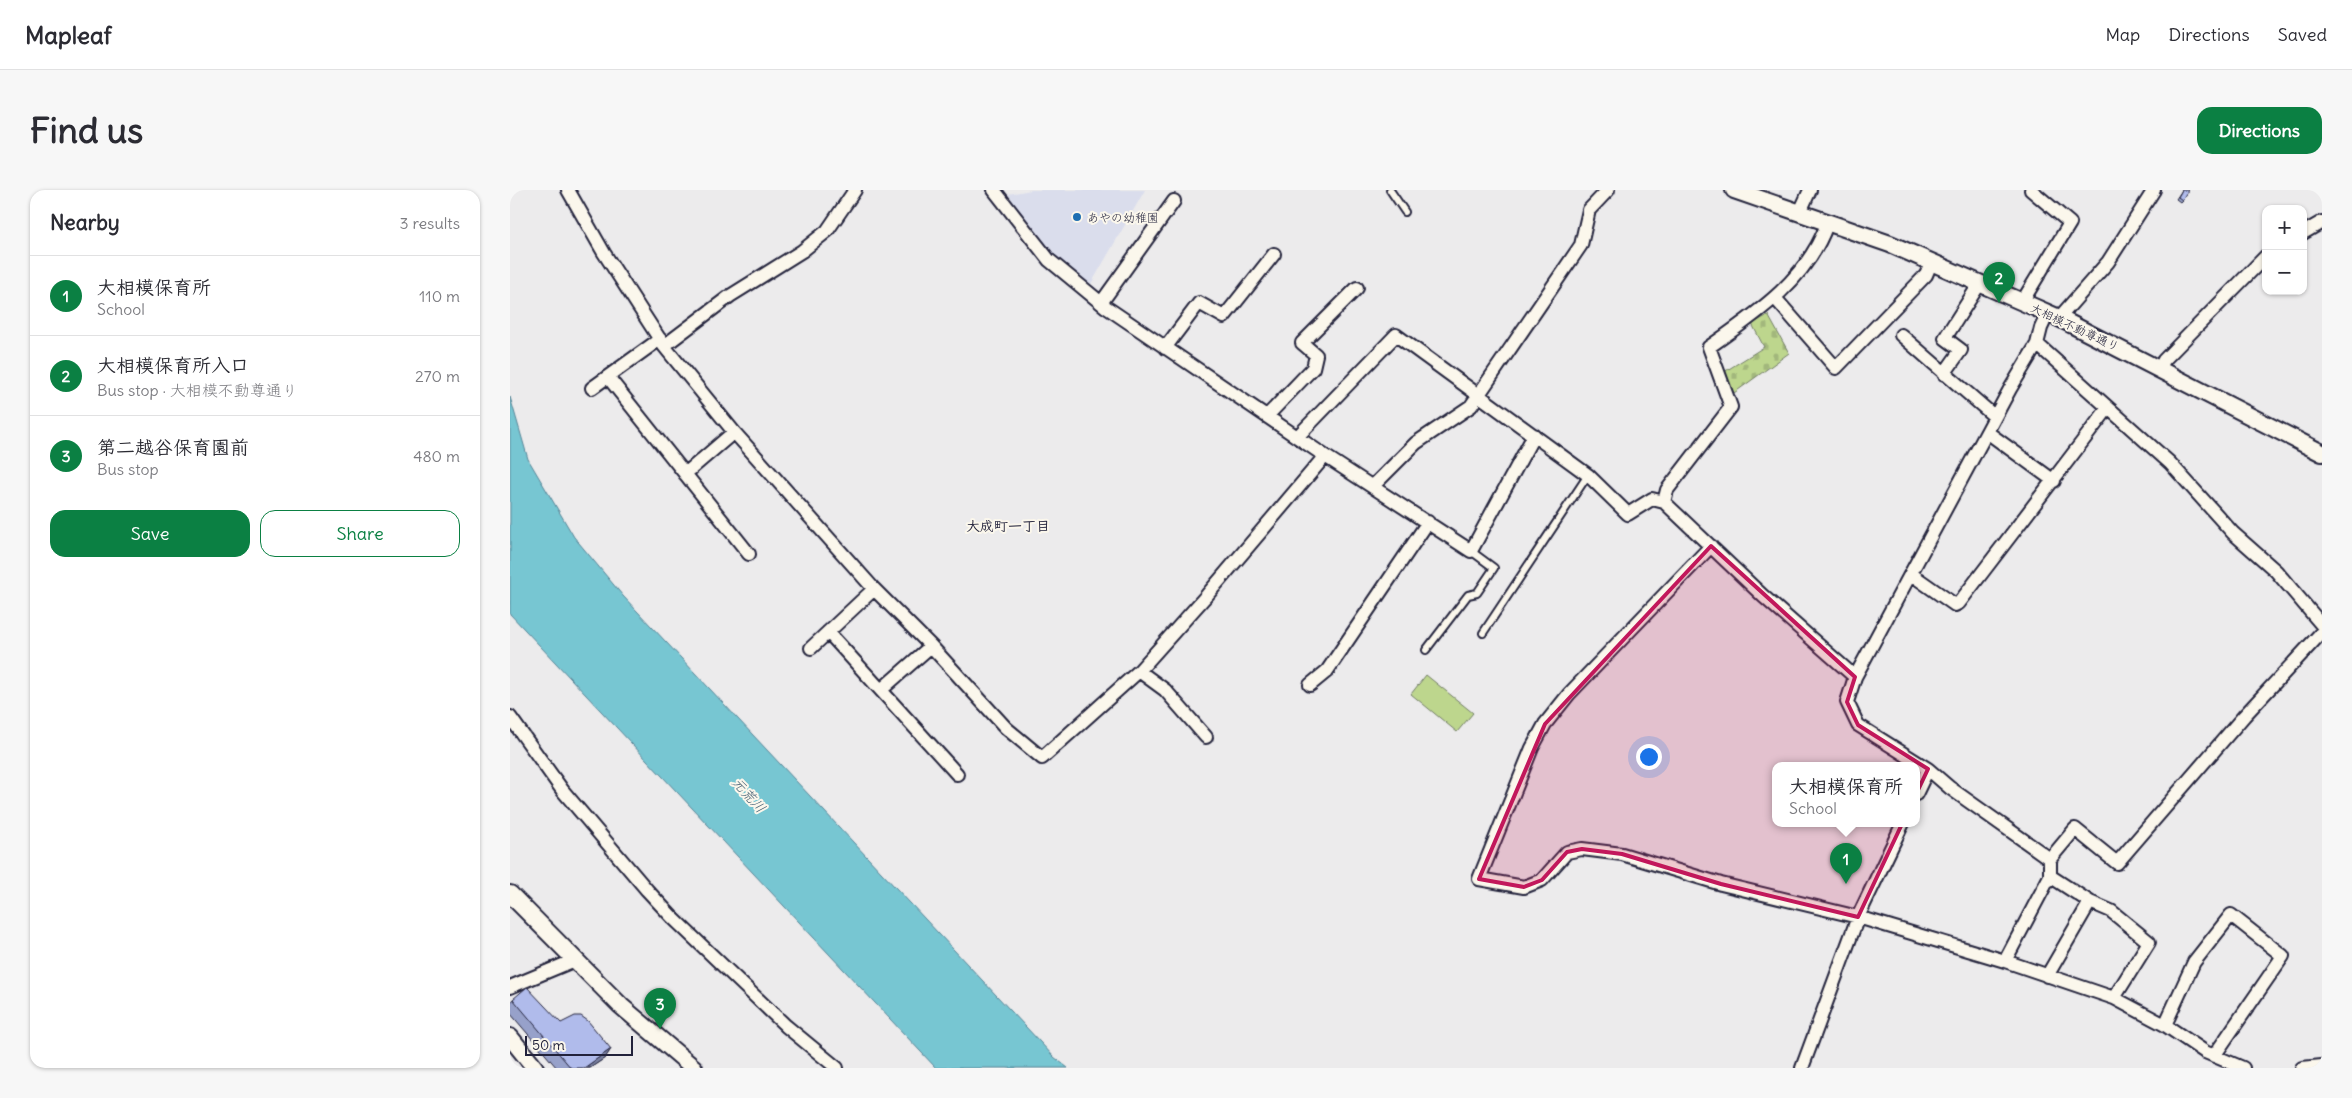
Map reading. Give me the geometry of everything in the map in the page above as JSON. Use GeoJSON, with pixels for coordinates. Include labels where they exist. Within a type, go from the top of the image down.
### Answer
{"type":"FeatureCollection","features":[{"type":"Feature","properties":{"kind":"street"},"geometry":{"type":"LineString","coordinates":[[568,190],[604,253],[662,342],[734,432],[874,589],[931,646],[1006,728],[1042,758],[1139,671],[1325,456]]}},
{"type":"Feature","properties":{"kind":"street"},"geometry":{"type":"LineString","coordinates":[[592,388],[730,296],[802,251],[827,231],[855,190]]}},
{"type":"Feature","properties":{"kind":"street"},"geometry":{"type":"LineString","coordinates":[[1373,486],[1416,443],[1471,406],[1581,245],[1589,210],[1608,190]]}},
{"type":"Feature","properties":{"kind":"street","name":"大相模不動尊通り"},"geometry":{"type":"LineString","coordinates":[[1734,190],[1827,224],[1890,244],[1932,261],[2054,316],[2322,453]]}},
{"type":"Feature","properties":{"kind":"street"},"geometry":{"type":"LineString","coordinates":[[1799,214],[1810,190]]}},
{"type":"Feature","properties":{"kind":"street"},"geometry":{"type":"LineString","coordinates":[[2022,302],[2070,223],[2031,190]]}},
{"type":"Feature","properties":{"kind":"street"},"geometry":{"type":"LineString","coordinates":[[1917,762],[1858,725],[1847,702],[1855,677],[1995,417],[2038,344],[2041,328],[2108,262],[2154,190]]}},
{"type":"Feature","properties":{"kind":"street"},"geometry":{"type":"LineString","coordinates":[[998,191],[1050,260],[1101,303],[1325,456],[1471,551],[1534,435]]}},
{"type":"Feature","properties":{"kind":"street"},"geometry":{"type":"LineString","coordinates":[[1101,303],[1174,201]]}},
{"type":"Feature","properties":{"kind":"street"},"geometry":{"type":"LineString","coordinates":[[2307,231],[2322,222]]}},
{"type":"Feature","properties":{"kind":"street"},"geometry":{"type":"LineString","coordinates":[[1664,502],[1667,490],[1732,407],[1709,347],[1775,298],[1797,274],[1822,236],[1827,224]]}},
{"type":"Feature","properties":{"kind":"street"},"geometry":{"type":"LineString","coordinates":[[1165,348],[1200,303],[1224,317],[1274,254]]}},
{"type":"Feature","properties":{"kind":"street"},"geometry":{"type":"LineString","coordinates":[[2159,369],[2164,360],[2262,260]]}},
{"type":"Feature","properties":{"kind":"street"},"geometry":{"type":"LineString","coordinates":[[1775,298],[1836,368],[1926,275],[1932,261]]}},
{"type":"Feature","properties":{"kind":"street"},"geometry":{"type":"LineString","coordinates":[[1944,374],[1961,350],[1944,338],[1980,284]]}},
{"type":"Feature","properties":{"kind":"street"},"geometry":{"type":"LineString","coordinates":[[1268,416],[1313,368],[1316,355],[1302,343],[1357,288]]}},
{"type":"Feature","properties":{"kind":"street"},"geometry":{"type":"LineString","coordinates":[[1298,436],[1396,335],[1588,475],[1628,514],[1652,499],[1664,502],[1763,596],[1855,677]]}},
{"type":"Feature","properties":{"kind":"street"},"geometry":{"type":"LineString","coordinates":[[1901,335],[1995,417]]}},
{"type":"Feature","properties":{"kind":"street"},"geometry":{"type":"LineString","coordinates":[[2038,344],[2170,463],[2233,533],[2276,571],[2322,625]]}},
{"type":"Feature","properties":{"kind":"street"},"geometry":{"type":"LineString","coordinates":[[608,377],[749,554]]}},
{"type":"Feature","properties":{"kind":"street"},"geometry":{"type":"LineString","coordinates":[[1911,574],[1955,604],[1959,603],[2108,408]]}},
{"type":"Feature","properties":{"kind":"street"},"geometry":{"type":"LineString","coordinates":[[685,474],[734,432]]}},
{"type":"Feature","properties":{"kind":"street"},"geometry":{"type":"LineString","coordinates":[[1987,432],[2054,481]]}},
{"type":"Feature","properties":{"kind":"street"},"geometry":{"type":"LineString","coordinates":[[1310,685],[1327,671],[1428,522]]}},
{"type":"Feature","properties":{"kind":"street"},"geometry":{"type":"LineString","coordinates":[[1711,546],[1569,694],[1545,724],[1532,748],[1479,879],[1524,887],[1542,880],[1567,852],[1582,849],[1622,854],[1721,884],[1858,917],[2005,961],[2114,998],[2165,1025],[2214,1056],[2243,1068]]}},
{"type":"Feature","properties":{"kind":"street"},"geometry":{"type":"LineString","coordinates":[[811,648],[874,589]]}},
{"type":"Feature","properties":{"kind":"street"},"geometry":{"type":"LineString","coordinates":[[828,632],[957,774]]}},
{"type":"Feature","properties":{"kind":"street"},"geometry":{"type":"LineString","coordinates":[[2005,961],[2050,876],[2050,859],[2075,829],[2117,863],[2244,716],[2322,632]]}},
{"type":"Feature","properties":{"kind":"street"},"geometry":{"type":"LineString","coordinates":[[880,690],[931,646]]}},
{"type":"Feature","properties":{"kind":"street"},"geometry":{"type":"LineString","coordinates":[[1139,671],[1165,690],[1206,736]]}},
{"type":"Feature","properties":{"kind":"street"},"geometry":{"type":"LineString","coordinates":[[510,717],[563,791],[653,897],[786,1026],[837,1068]]}},
{"type":"Feature","properties":{"kind":"street"},"geometry":{"type":"LineString","coordinates":[[1920,764],[1950,788],[2050,859]]}},
{"type":"Feature","properties":{"kind":"street"},"geometry":{"type":"LineString","coordinates":[[1920,786],[1928,769]]}},
{"type":"Feature","properties":{"kind":"street"},"geometry":{"type":"LineString","coordinates":[[1802,1068],[1858,917],[1901,827]]}},
{"type":"Feature","properties":{"kind":"street"},"geometry":{"type":"LineString","coordinates":[[2050,876],[2090,902],[2111,911],[2149,942],[2114,998]]}},
{"type":"Feature","properties":{"kind":"street"},"geometry":{"type":"LineString","coordinates":[[510,894],[621,1006],[694,1068]]}},
{"type":"Feature","properties":{"kind":"street"},"geometry":{"type":"LineString","coordinates":[[2047,976],[2090,902]]}},
{"type":"Feature","properties":{"kind":"street"},"geometry":{"type":"LineString","coordinates":[[2165,1025],[2194,962],[2231,915],[2283,956],[2214,1056]]}},
{"type":"Feature","properties":{"kind":"street"},"geometry":{"type":"LineString","coordinates":[[510,987],[575,960]]}},
{"type":"Feature","properties":{"kind":"street"},"geometry":{"type":"LineString","coordinates":[[510,1037],[535,1068]]}},
{"type":"Feature","properties":{"kind":"street"},"geometry":{"type":"LineString","coordinates":[[2302,1068],[2322,1066]]}},
{"type":"Feature","properties":{"kind":"lane"},"geometry":{"type":"LineString","coordinates":[[1390,190],[1405,212]]}},
{"type":"Feature","properties":{"kind":"lane"},"geometry":{"type":"LineString","coordinates":[[1483,633],[1588,475]]}},
{"type":"Feature","properties":{"kind":"lane"},"geometry":{"type":"LineString","coordinates":[[1426,650],[1468,595],[1477,593],[1494,568],[1471,551]]}},
{"type":"Feature","properties":{"kind":"highlighted area"},"geometry":{"type":"Polygon","coordinates":[[[1711,546],[1855,677],[1847,702],[1858,725],[1928,769],[1858,917],[1721,884],[1622,854],[1582,849],[1567,852],[1542,880],[1524,887],[1479,879],[1545,724],[1711,546]]]}},
{"type":"Feature","properties":{"kind":"shaded area","name":"あやの幼稚園"},"geometry":{"type":"Polygon","coordinates":[[[1031,190],[1145,190],[1091,284],[1064,265],[1039,240],[1008,194],[1031,190]]]}},
{"type":"Feature","properties":{"kind":"green space"},"geometry":{"type":"Polygon","coordinates":[[[1768,315],[1789,353],[1734,393],[1724,372],[1764,347],[1752,324],[1768,315]]]}},
{"type":"Feature","properties":{"kind":"green space"},"geometry":{"type":"Polygon","coordinates":[[[1426,675],[1473,713],[1457,732],[1411,694],[1426,675]]]}},
{"type":"Feature","properties":{"kind":"water","name":"元荒川"},"geometry":{"type":"Polygon","coordinates":[[[510,397],[528,459],[574,537],[623,596],[1054,1057],[1068,1068],[936,1068],[510,614],[510,397]]]}},
{"type":"Feature","properties":{"kind":"building"},"geometry":{"type":"Polygon","coordinates":[[[2182,190],[2188,190],[2182,200],[2178,197],[2182,190]]]}},
{"type":"Feature","properties":{"kind":"building"},"geometry":{"type":"Polygon","coordinates":[[[527,987],[561,1023],[575,1016],[581,1016],[588,1021],[611,1049],[584,1068],[571,1068],[513,999],[527,987]]]}},
{"type":"Feature","properties":{"kind":"place","name":"あやの幼稚園"},"geometry":{"type":"Point","coordinates":[1077,217]}},
{"type":"Feature","properties":{"kind":"place","name":"大相模保育所入口"},"geometry":{"type":"Point","coordinates":[1999,303]}},
{"type":"Feature","properties":{"kind":"place","name":"大相模保育所"},"geometry":{"type":"Point","coordinates":[1846,884]}},
{"type":"Feature","properties":{"kind":"place","name":"第二越谷保育園前"},"geometry":{"type":"Point","coordinates":[660,1029]}},
{"type":"Feature","properties":{"kind":"district","name":"大成町一丁目"},"geometry":{"type":"Point","coordinates":[1008,526]}}]}
